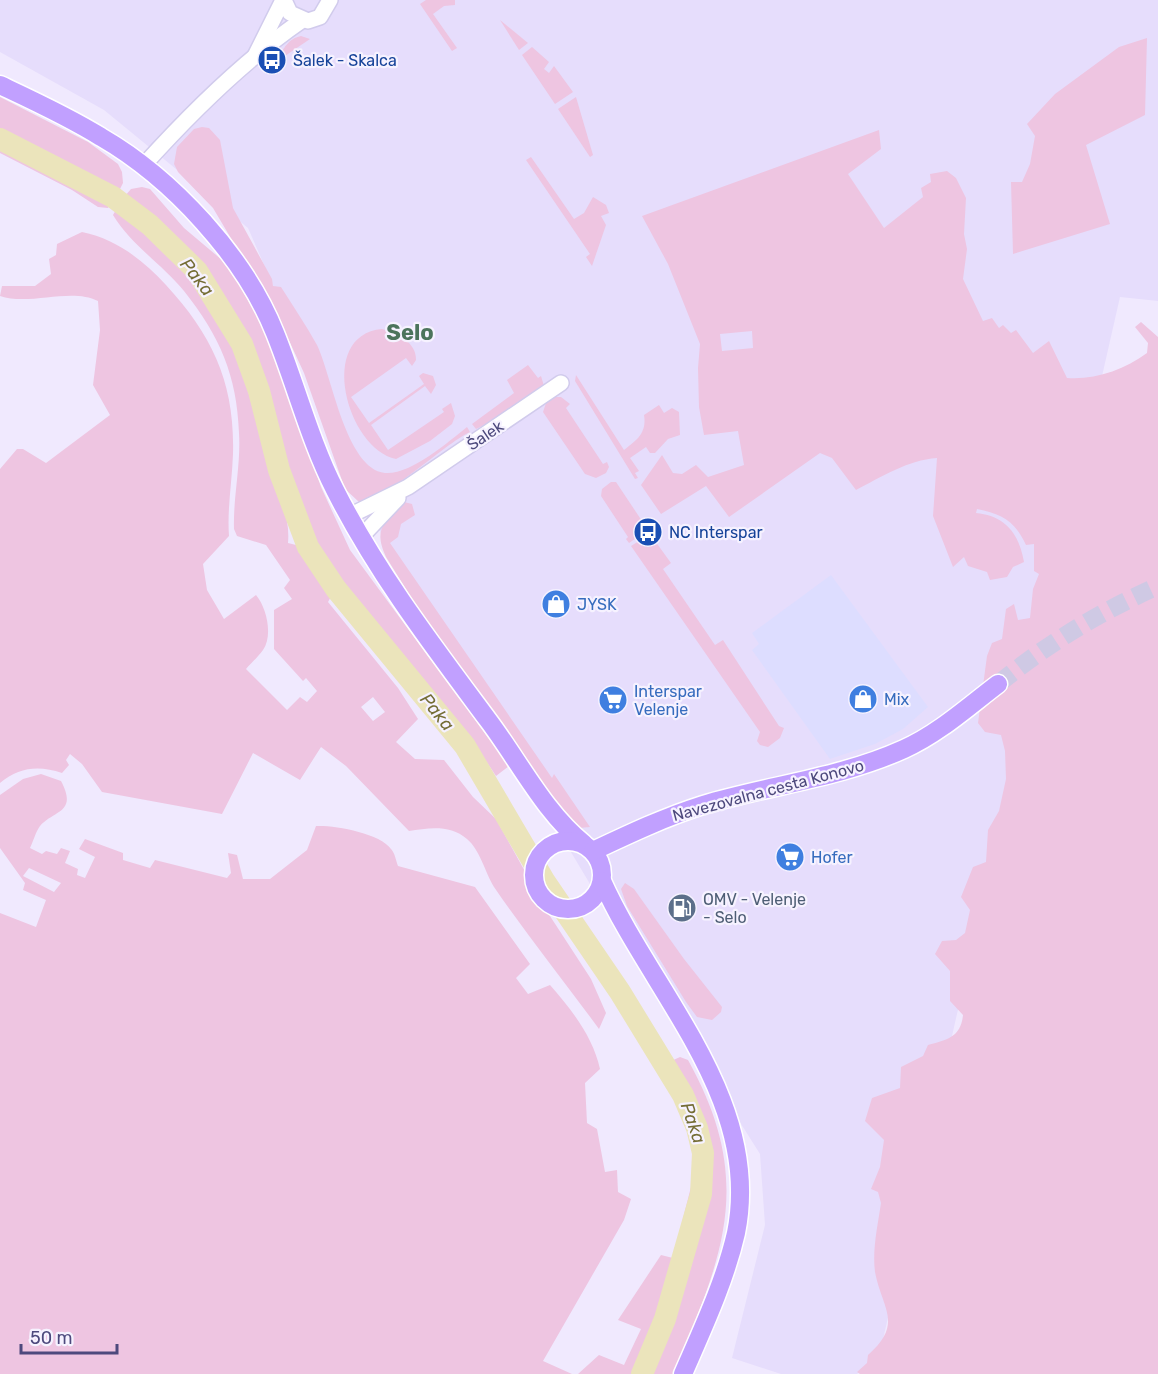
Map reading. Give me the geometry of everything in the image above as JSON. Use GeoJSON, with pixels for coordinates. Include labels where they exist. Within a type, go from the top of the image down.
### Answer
{"type":"FeatureCollection","features":[{"type":"Feature","properties":{"kind":"main road"},"geometry":{"type":"LineString","coordinates":[[0,85],[102,137],[143,166],[188,207],[255,291],[275,332],[334,489],[360,538],[407,612],[519,762],[557,820],[589,848],[603,870],[598,892],[586,905]]}},
{"type":"Feature","properties":{"kind":"main road","name":"Navezovalna cesta Konovo"},"geometry":{"type":"LineString","coordinates":[[589,848],[705,805],[807,782],[866,764],[907,748],[998,684]]}},
{"type":"Feature","properties":{"kind":"main road"},"geometry":{"type":"LineString","coordinates":[[557,820],[563,841]]}},
{"type":"Feature","properties":{"kind":"main road"},"geometry":{"type":"LineString","coordinates":[[589,848],[563,841],[544,851],[534,871],[539,894],[557,908],[569,910],[605,903],[621,918]]}},
{"type":"Feature","properties":{"kind":"main road"},"geometry":{"type":"LineString","coordinates":[[602,881],[693,1041],[719,1094],[734,1137],[738,1168],[736,1231],[725,1270],[683,1374]]}},
{"type":"Feature","properties":{"kind":"street"},"geometry":{"type":"LineString","coordinates":[[284,0],[290,13],[301,21]]}},
{"type":"Feature","properties":{"kind":"street"},"geometry":{"type":"LineString","coordinates":[[255,56],[284,0]]}},
{"type":"Feature","properties":{"kind":"street"},"geometry":{"type":"LineString","coordinates":[[143,166],[167,139],[255,56],[301,21],[320,17],[331,2]]}},
{"type":"Feature","properties":{"kind":"street","name":"Šalek"},"geometry":{"type":"LineString","coordinates":[[408,487],[561,382]]}},
{"type":"Feature","properties":{"kind":"street"},"geometry":{"type":"LineString","coordinates":[[349,516],[408,487]]}},
{"type":"Feature","properties":{"kind":"street"},"geometry":{"type":"LineString","coordinates":[[360,538],[408,487]]}},
{"type":"Feature","properties":{"kind":"shaded area"},"geometry":{"type":"Polygon","coordinates":[[[0,0],[1158,0],[1158,301],[1120,297],[879,1357],[857,1374],[781,1374],[732,1358],[765,1225],[760,1154],[596,894],[383,538],[248,228],[104,110],[0,52],[0,0]]]}},
{"type":"Feature","properties":{"kind":"shaded area"},"geometry":{"type":"Polygon","coordinates":[[[426,0],[455,0],[455,5],[444,6],[433,14],[457,48],[452,51],[420,4],[426,0]]]}},
{"type":"Feature","properties":{"kind":"shaded area"},"geometry":{"type":"Polygon","coordinates":[[[500,20],[528,43],[519,50],[500,20]]]}},
{"type":"Feature","properties":{"kind":"shaded area"},"geometry":{"type":"Polygon","coordinates":[[[301,36],[310,39],[279,60],[277,57],[292,39],[301,36]]]}},
{"type":"Feature","properties":{"kind":"shaded area"},"geometry":{"type":"Polygon","coordinates":[[[1147,38],[1145,115],[1086,145],[1110,224],[1013,254],[1011,182],[1022,182],[1030,164],[1035,136],[1027,124],[1055,94],[1119,47],[1147,38]]]}},
{"type":"Feature","properties":{"kind":"shaded area"},"geometry":{"type":"Polygon","coordinates":[[[532,47],[549,62],[544,69],[549,73],[554,66],[573,92],[555,104],[522,55],[532,47]]]}},
{"type":"Feature","properties":{"kind":"shaded area"},"geometry":{"type":"Polygon","coordinates":[[[0,97],[88,142],[118,164],[122,172],[123,183],[118,193],[0,131],[0,97]]]}},
{"type":"Feature","properties":{"kind":"shaded area"},"geometry":{"type":"Polygon","coordinates":[[[576,97],[593,155],[590,157],[558,109],[576,97]]]}},
{"type":"Feature","properties":{"kind":"shaded area"},"geometry":{"type":"Polygon","coordinates":[[[209,128],[220,140],[233,208],[272,279],[273,286],[281,287],[317,345],[342,419],[360,456],[371,468],[385,473],[395,472],[406,469],[429,456],[467,427],[470,432],[370,500],[359,502],[345,489],[304,373],[280,321],[213,208],[178,172],[174,164],[177,147],[194,129],[209,128]]]}},
{"type":"Feature","properties":{"kind":"shaded area"},"geometry":{"type":"Polygon","coordinates":[[[879,130],[881,149],[848,174],[884,228],[923,197],[921,188],[931,182],[930,174],[947,171],[956,178],[966,198],[964,234],[967,249],[963,279],[983,321],[992,318],[999,328],[1003,325],[1011,333],[1016,330],[1033,353],[1049,341],[1067,378],[1109,373],[1147,353],[1148,343],[1135,327],[1141,322],[1158,337],[1158,1374],[860,1374],[857,1372],[867,1363],[868,1355],[879,1344],[888,1324],[888,1315],[874,1264],[881,1203],[878,1192],[871,1189],[880,1167],[884,1140],[865,1121],[872,1098],[900,1088],[901,1067],[923,1056],[928,1045],[952,1036],[962,1022],[963,1015],[950,1001],[950,971],[935,954],[942,941],[956,940],[965,933],[970,910],[961,897],[973,867],[986,862],[988,830],[999,811],[1006,779],[1005,751],[1001,735],[985,732],[978,723],[987,656],[992,643],[1002,639],[1006,609],[1014,604],[1018,620],[1030,618],[1033,589],[1039,574],[1034,571],[1034,544],[1026,545],[1012,524],[1001,516],[977,509],[976,513],[995,518],[1009,528],[1019,543],[1024,562],[1013,567],[1007,577],[990,580],[987,572],[968,566],[964,557],[953,567],[933,516],[937,458],[905,466],[856,490],[832,458],[820,453],[729,517],[706,486],[661,514],[641,485],[662,455],[673,473],[682,474],[696,465],[708,477],[744,465],[738,431],[704,435],[699,407],[700,344],[668,264],[642,216],[879,130]],[[752,331],[720,334],[722,351],[753,348],[752,331]]]}},
{"type":"Feature","properties":{"kind":"shaded area"},"geometry":{"type":"Polygon","coordinates":[[[0,145],[74,180],[111,203],[108,208],[98,207],[72,190],[0,153],[0,145]]]}},
{"type":"Feature","properties":{"kind":"shaded area"},"geometry":{"type":"Polygon","coordinates":[[[531,157],[574,219],[584,213],[593,197],[606,205],[609,213],[601,216],[606,225],[592,266],[586,257],[590,254],[526,160],[531,157]]]}},
{"type":"Feature","properties":{"kind":"shaded area"},"geometry":{"type":"Polygon","coordinates":[[[142,187],[150,189],[184,228],[222,260],[237,281],[261,323],[282,370],[321,487],[350,550],[509,766],[496,776],[450,713],[371,624],[328,569],[297,508],[265,398],[248,349],[235,324],[204,277],[167,235],[124,197],[131,189],[142,187]]]}},
{"type":"Feature","properties":{"kind":"shaded area"},"geometry":{"type":"Polygon","coordinates":[[[117,208],[161,244],[200,286],[217,310],[231,334],[253,387],[248,391],[275,472],[272,479],[288,526],[288,543],[304,547],[333,593],[328,602],[398,688],[418,719],[396,742],[415,759],[444,760],[473,797],[496,819],[548,913],[591,979],[606,1013],[599,1029],[494,887],[472,844],[460,834],[446,829],[431,828],[409,831],[346,766],[321,747],[300,780],[253,753],[222,814],[102,792],[82,764],[70,754],[66,760],[69,765],[62,773],[37,768],[30,769],[14,774],[0,783],[0,469],[17,449],[23,449],[46,463],[110,415],[93,385],[100,330],[98,301],[76,296],[12,299],[0,296],[2,286],[35,286],[51,274],[49,259],[56,255],[57,244],[82,232],[117,245],[148,267],[182,304],[208,342],[218,362],[230,405],[233,454],[229,536],[203,564],[207,590],[224,619],[256,595],[260,601],[266,614],[268,637],[263,650],[246,669],[287,710],[300,697],[307,702],[317,691],[306,678],[303,681],[274,649],[274,610],[292,599],[284,588],[290,580],[266,545],[237,536],[234,529],[239,457],[238,412],[230,375],[217,341],[184,291],[129,236],[113,215],[117,208]],[[373,697],[361,707],[373,721],[385,712],[373,697]]]}},
{"type":"Feature","properties":{"kind":"shaded area"},"geometry":{"type":"Polygon","coordinates":[[[382,329],[405,339],[413,348],[416,360],[412,366],[406,358],[351,397],[369,423],[424,384],[419,376],[423,373],[433,376],[436,385],[431,394],[425,386],[371,425],[388,450],[444,412],[442,409],[451,403],[455,416],[452,424],[430,441],[396,459],[379,451],[364,435],[353,415],[346,392],[345,370],[349,350],[362,336],[382,329]]]}},
{"type":"Feature","properties":{"kind":"shaded area"},"geometry":{"type":"Polygon","coordinates":[[[528,365],[538,378],[541,376],[544,386],[501,417],[476,429],[472,424],[514,393],[507,380],[528,365]]]}},
{"type":"Feature","properties":{"kind":"shaded area"},"geometry":{"type":"Polygon","coordinates":[[[576,375],[624,450],[637,439],[642,431],[644,415],[659,405],[664,413],[672,408],[679,412],[680,435],[668,439],[655,453],[650,453],[646,447],[630,458],[639,471],[635,473],[638,478],[635,479],[575,381],[576,375]]]}},
{"type":"Feature","properties":{"kind":"shaded area"},"geometry":{"type":"Polygon","coordinates":[[[561,397],[570,404],[566,408],[603,464],[607,462],[609,467],[606,473],[596,478],[585,474],[543,412],[547,400],[561,397]]]}},
{"type":"Feature","properties":{"kind":"shaded area"},"geometry":{"type":"Polygon","coordinates":[[[611,482],[616,482],[648,530],[629,543],[626,539],[628,537],[601,496],[602,489],[611,482]]]}},
{"type":"Feature","properties":{"kind":"shaded area"},"geometry":{"type":"Polygon","coordinates":[[[404,502],[412,504],[415,515],[401,524],[398,537],[390,543],[552,778],[554,774],[590,827],[579,828],[571,824],[429,626],[386,557],[381,539],[383,526],[404,502]]]}},
{"type":"Feature","properties":{"kind":"shaded area"},"geometry":{"type":"Polygon","coordinates":[[[650,534],[671,563],[663,569],[715,645],[723,640],[779,726],[784,728],[780,738],[768,747],[760,745],[757,741],[760,732],[631,546],[650,534]]]}},
{"type":"Feature","properties":{"kind":"shaded area"},"geometry":{"type":"Polygon","coordinates":[[[831,575],[928,707],[903,729],[875,744],[830,759],[752,650],[759,644],[752,633],[831,575]]]}},
{"type":"Feature","properties":{"kind":"shaded area"},"geometry":{"type":"Polygon","coordinates":[[[41,774],[61,781],[66,791],[66,805],[40,826],[30,848],[42,854],[46,851],[57,854],[61,848],[70,851],[65,863],[78,869],[77,875],[85,878],[95,857],[79,849],[85,839],[123,853],[123,860],[150,868],[155,860],[227,878],[231,873],[228,853],[237,855],[243,879],[270,879],[307,850],[316,826],[324,826],[367,834],[385,843],[392,851],[398,866],[475,887],[530,964],[516,978],[528,994],[550,985],[574,1014],[587,1035],[600,1069],[585,1083],[587,1123],[597,1129],[605,1172],[617,1170],[618,1192],[631,1199],[624,1220],[543,1361],[572,1374],[0,1374],[0,913],[36,927],[46,900],[23,890],[25,883],[0,848],[0,795],[23,779],[41,774]],[[29,868],[23,876],[54,892],[61,883],[29,868]]]}},
{"type":"Feature","properties":{"kind":"shaded area"},"geometry":{"type":"Polygon","coordinates":[[[625,883],[634,889],[722,1007],[721,1012],[712,1020],[697,1017],[686,1002],[627,906],[621,889],[625,883]]]}},
{"type":"Feature","properties":{"kind":"shaded area"},"geometry":{"type":"Polygon","coordinates":[[[680,1057],[688,1060],[709,1104],[721,1144],[726,1182],[725,1218],[718,1255],[706,1292],[673,1374],[648,1374],[669,1325],[690,1266],[705,1206],[709,1178],[709,1154],[704,1130],[694,1106],[669,1062],[680,1057]]]}},
{"type":"Feature","properties":{"kind":"shaded area"},"geometry":{"type":"Polygon","coordinates":[[[698,1178],[673,1279],[656,1327],[634,1374],[578,1374],[599,1355],[624,1365],[641,1329],[618,1320],[661,1255],[673,1258],[693,1179],[698,1178]]]}},
{"type":"Feature","properties":{"kind":"waterway","name":"Paka"},"geometry":{"type":"LineString","coordinates":[[0,139],[113,197],[150,225],[197,271],[242,344],[259,391],[279,470],[308,547],[336,589],[465,746],[545,882],[620,992],[683,1095],[697,1128],[703,1153],[701,1194],[665,1319],[642,1374]]}},
{"type":"Feature","properties":{"kind":"tunnel"},"geometry":{"type":"LineString","coordinates":[[998,684],[1075,629],[1158,586]]}},
{"type":"Feature","properties":{"kind":"place","name":"Šalek - Skalca"},"geometry":{"type":"Point","coordinates":[272,60]}},
{"type":"Feature","properties":{"kind":"place","name":"NC Interspar"},"geometry":{"type":"Point","coordinates":[648,532]}},
{"type":"Feature","properties":{"kind":"place","name":"JYSK"},"geometry":{"type":"Point","coordinates":[556,604]}},
{"type":"Feature","properties":{"kind":"place","name":"Mix"},"geometry":{"type":"Point","coordinates":[863,699]}},
{"type":"Feature","properties":{"kind":"place","name":"Interspar Velenje"},"geometry":{"type":"Point","coordinates":[613,700]}},
{"type":"Feature","properties":{"kind":"place","name":"Hofer"},"geometry":{"type":"Point","coordinates":[790,857]}},
{"type":"Feature","properties":{"kind":"place","name":"OMV - Velenje - Selo"},"geometry":{"type":"Point","coordinates":[682,908]}},
{"type":"Feature","properties":{"kind":"district","name":"Selo"},"geometry":{"type":"Point","coordinates":[410,332]}}]}
